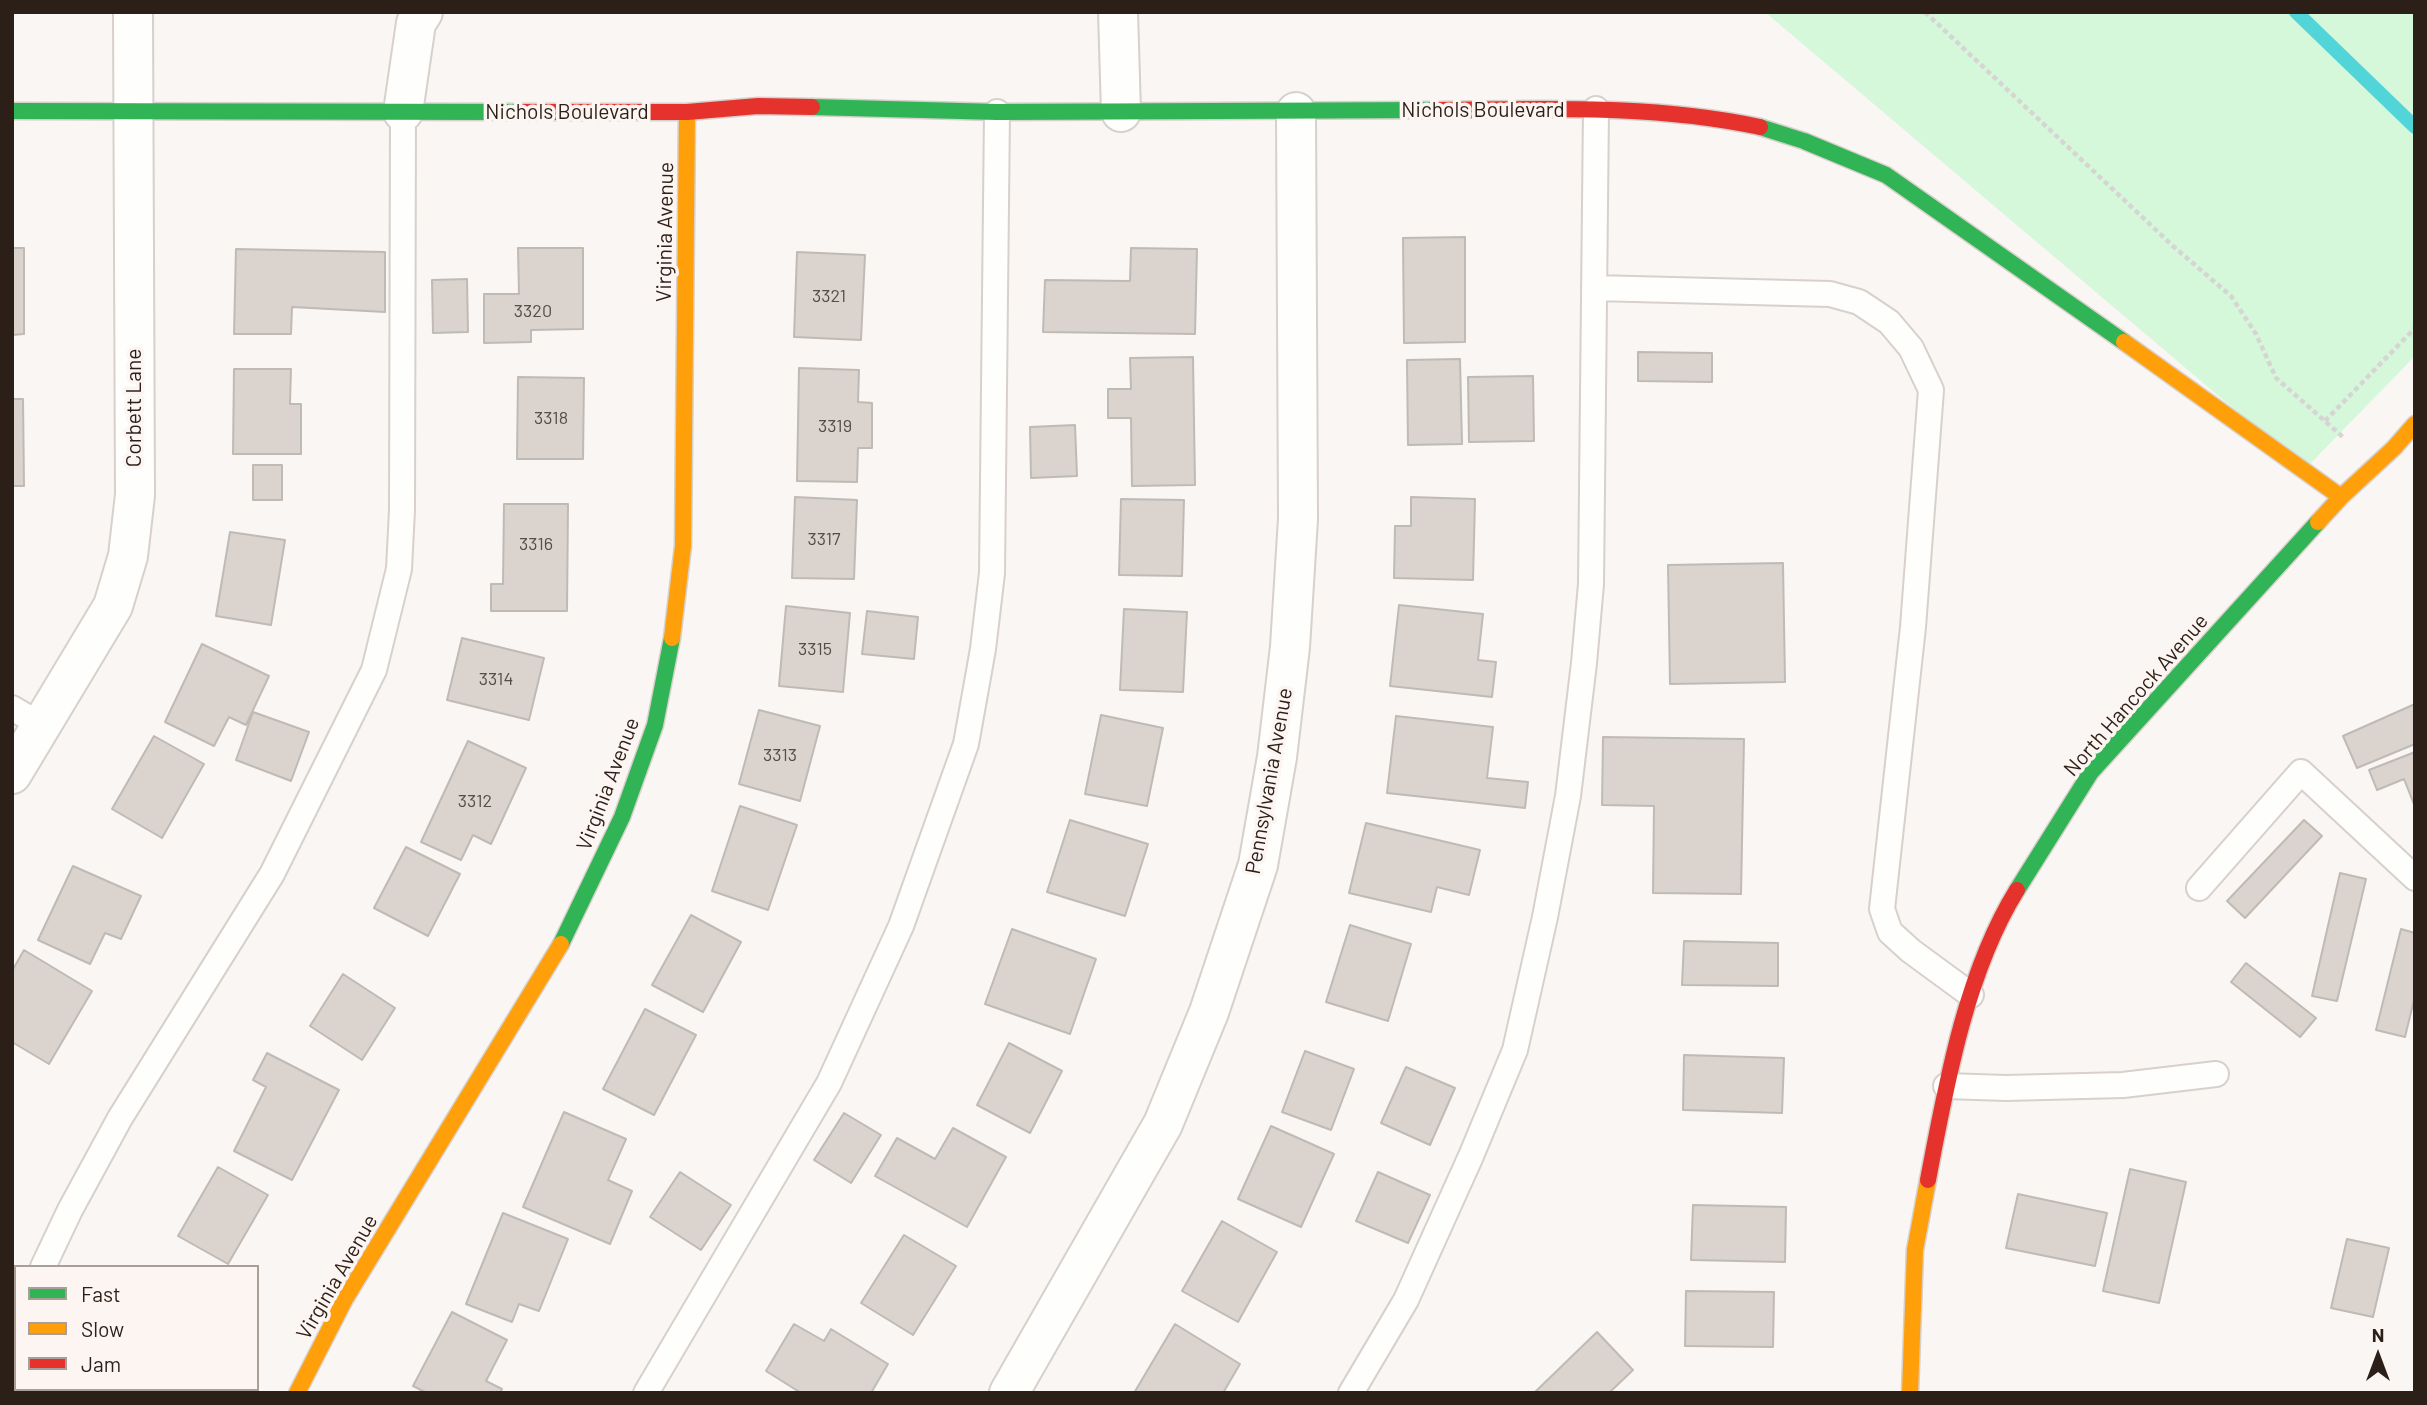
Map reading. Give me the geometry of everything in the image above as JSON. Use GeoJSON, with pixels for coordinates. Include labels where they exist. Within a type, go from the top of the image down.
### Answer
{"type":"FeatureCollection","features":[{"type":"Feature","properties":{"kind":"street","name":"Corbett Lane"},"geometry":{"type":"LineString","coordinates":[[12,774],[27,717],[113,606],[128,556],[135,495],[133,12]]}},
{"type":"Feature","properties":{"kind":"street"},"geometry":{"type":"LineString","coordinates":[[403,112],[416,23],[423,12]]}},
{"type":"Feature","properties":{"kind":"street"},"geometry":{"type":"LineString","coordinates":[[1118,12],[1121,112]]}},
{"type":"Feature","properties":{"kind":"street","name":"Nichols Boulevard"},"geometry":{"type":"LineString","coordinates":[[12,111],[687,112],[758,106],[997,112],[1596,110],[1706,116],[1760,127],[1886,175],[2341,497]]}},
{"type":"Feature","properties":{"kind":"street","name":"Virginia Avenue"},"geometry":{"type":"LineString","coordinates":[[297,1393],[345,1299],[565,938],[622,817],[655,725],[673,635],[683,546],[687,112]]}},
{"type":"Feature","properties":{"kind":"street","name":"Pennsylvania Avenue"},"geometry":{"type":"LineString","coordinates":[[1009,1393],[1163,1124],[1209,1012],[1258,865],[1277,757],[1290,647],[1298,519],[1296,112]]}},
{"type":"Feature","properties":{"kind":"street","name":"North Hancock Avenue"},"geometry":{"type":"LineString","coordinates":[[1910,1393],[1915,1250],[1946,1086],[1971,995],[2002,914],[2091,772],[2341,497],[2394,448],[2415,424]]}},
{"type":"Feature","properties":{"kind":"lane"},"geometry":{"type":"LineString","coordinates":[[1351,1393],[1406,1300],[1515,1050],[1545,917],[1568,796],[1591,584],[1596,110]]}},
{"type":"Feature","properties":{"kind":"lane"},"geometry":{"type":"LineString","coordinates":[[44,1265],[70,1210],[120,1118],[272,874],[374,670],[399,569],[402,510],[403,112]]}},
{"type":"Feature","properties":{"kind":"lane"},"geometry":{"type":"LineString","coordinates":[[646,1393],[829,1083],[901,926],[966,744],[983,649],[992,573],[997,112]]}},
{"type":"Feature","properties":{"kind":"lane"},"geometry":{"type":"LineString","coordinates":[[1594,288],[1830,294],[1860,302],[1889,322],[1911,348],[1931,390],[1913,627],[1882,909],[1890,932],[1911,951],[1971,995]]}},
{"type":"Feature","properties":{"kind":"lane"},"geometry":{"type":"LineString","coordinates":[[2199,888],[2301,772],[2415,878]]}},
{"type":"Feature","properties":{"kind":"lane"},"geometry":{"type":"LineString","coordinates":[[1946,1086],[2123,1086],[2216,1074]]}},
{"type":"Feature","properties":{"kind":"path"},"geometry":{"type":"LineString","coordinates":[[1925,12],[2174,247],[2231,296],[2256,334],[2276,378],[2327,424],[2415,328]]}},
{"type":"Feature","properties":{"kind":"green space"},"geometry":{"type":"Polygon","coordinates":[[[1765,12],[2415,12],[2415,356],[2305,469],[1765,12]]]}},
{"type":"Feature","properties":{"kind":"building"},"geometry":{"type":"Polygon","coordinates":[[[1465,237],[1465,342],[1404,343],[1403,238],[1465,237]]]}},
{"type":"Feature","properties":{"kind":"building"},"geometry":{"type":"Polygon","coordinates":[[[12,248],[24,248],[24,334],[12,335],[12,248]]]}},
{"type":"Feature","properties":{"kind":"building"},"geometry":{"type":"Polygon","coordinates":[[[518,248],[583,248],[583,329],[531,330],[531,342],[484,343],[484,294],[519,294],[518,248]]]}},
{"type":"Feature","properties":{"kind":"building"},"geometry":{"type":"Polygon","coordinates":[[[1131,248],[1197,249],[1195,334],[1043,332],[1045,280],[1130,281],[1131,248]]]}},
{"type":"Feature","properties":{"kind":"building"},"geometry":{"type":"Polygon","coordinates":[[[236,249],[385,252],[385,312],[292,307],[291,334],[234,334],[236,249]]]}},
{"type":"Feature","properties":{"kind":"building"},"geometry":{"type":"Polygon","coordinates":[[[797,252],[865,255],[861,340],[794,337],[797,252]]]}},
{"type":"Feature","properties":{"kind":"building"},"geometry":{"type":"Polygon","coordinates":[[[467,279],[468,332],[433,333],[432,280],[467,279]]]}},
{"type":"Feature","properties":{"kind":"building"},"geometry":{"type":"Polygon","coordinates":[[[1638,352],[1712,353],[1712,382],[1638,381],[1638,352]]]}},
{"type":"Feature","properties":{"kind":"building"},"geometry":{"type":"Polygon","coordinates":[[[1193,357],[1195,485],[1132,486],[1131,418],[1108,418],[1108,389],[1131,389],[1130,358],[1193,357]]]}},
{"type":"Feature","properties":{"kind":"building"},"geometry":{"type":"Polygon","coordinates":[[[1460,359],[1462,444],[1408,445],[1407,360],[1460,359]]]}},
{"type":"Feature","properties":{"kind":"building"},"geometry":{"type":"Polygon","coordinates":[[[799,368],[859,370],[858,402],[872,403],[872,448],[858,448],[857,482],[797,481],[799,368]]]}},
{"type":"Feature","properties":{"kind":"building"},"geometry":{"type":"Polygon","coordinates":[[[234,369],[291,369],[290,404],[301,404],[301,454],[233,454],[234,369]]]}},
{"type":"Feature","properties":{"kind":"building"},"geometry":{"type":"Polygon","coordinates":[[[1533,376],[1534,441],[1469,442],[1468,377],[1533,376]]]}},
{"type":"Feature","properties":{"kind":"building"},"geometry":{"type":"Polygon","coordinates":[[[518,377],[584,378],[583,459],[517,459],[518,377]]]}},
{"type":"Feature","properties":{"kind":"building"},"geometry":{"type":"Polygon","coordinates":[[[12,399],[23,399],[24,486],[12,486],[12,399]]]}},
{"type":"Feature","properties":{"kind":"building"},"geometry":{"type":"Polygon","coordinates":[[[1075,425],[1077,476],[1031,478],[1030,427],[1075,425]]]}},
{"type":"Feature","properties":{"kind":"building"},"geometry":{"type":"Polygon","coordinates":[[[253,465],[282,465],[282,500],[253,500],[253,465]]]}},
{"type":"Feature","properties":{"kind":"building"},"geometry":{"type":"Polygon","coordinates":[[[795,497],[857,500],[854,579],[792,578],[795,497]]]}},
{"type":"Feature","properties":{"kind":"building"},"geometry":{"type":"Polygon","coordinates":[[[1411,497],[1475,499],[1473,580],[1394,578],[1395,526],[1411,526],[1411,497]]]}},
{"type":"Feature","properties":{"kind":"building"},"geometry":{"type":"Polygon","coordinates":[[[1121,499],[1184,500],[1182,576],[1119,575],[1121,499]]]}},
{"type":"Feature","properties":{"kind":"building"},"geometry":{"type":"Polygon","coordinates":[[[504,504],[568,504],[567,611],[491,611],[491,584],[503,584],[504,504]]]}},
{"type":"Feature","properties":{"kind":"building"},"geometry":{"type":"Polygon","coordinates":[[[230,532],[285,540],[271,625],[216,616],[230,532]]]}},
{"type":"Feature","properties":{"kind":"building"},"geometry":{"type":"Polygon","coordinates":[[[1783,563],[1785,682],[1670,684],[1668,565],[1783,563]]]}},
{"type":"Feature","properties":{"kind":"building"},"geometry":{"type":"Polygon","coordinates":[[[1399,605],[1483,614],[1478,660],[1496,662],[1492,697],[1390,686],[1399,605]]]}},
{"type":"Feature","properties":{"kind":"building"},"geometry":{"type":"Polygon","coordinates":[[[786,606],[850,613],[843,692],[779,686],[786,606]]]}},
{"type":"Feature","properties":{"kind":"building"},"geometry":{"type":"Polygon","coordinates":[[[1124,609],[1187,612],[1183,692],[1120,690],[1124,609]]]}},
{"type":"Feature","properties":{"kind":"building"},"geometry":{"type":"Polygon","coordinates":[[[867,611],[918,617],[914,659],[862,654],[867,611]]]}},
{"type":"Feature","properties":{"kind":"building"},"geometry":{"type":"Polygon","coordinates":[[[462,638],[544,658],[529,720],[447,700],[462,638]]]}},
{"type":"Feature","properties":{"kind":"building"},"geometry":{"type":"Polygon","coordinates":[[[202,644],[269,676],[246,725],[229,717],[214,746],[165,722],[202,644]]]}},
{"type":"Feature","properties":{"kind":"building"},"geometry":{"type":"Polygon","coordinates":[[[2415,704],[2415,744],[2357,768],[2343,736],[2415,704]]]}},
{"type":"Feature","properties":{"kind":"building"},"geometry":{"type":"Polygon","coordinates":[[[759,710],[820,726],[800,801],[739,784],[759,710]]]}},
{"type":"Feature","properties":{"kind":"building"},"geometry":{"type":"Polygon","coordinates":[[[253,712],[309,732],[291,781],[236,760],[253,712]]]}},
{"type":"Feature","properties":{"kind":"building"},"geometry":{"type":"Polygon","coordinates":[[[1101,715],[1163,728],[1147,806],[1085,794],[1101,715]]]}},
{"type":"Feature","properties":{"kind":"building"},"geometry":{"type":"Polygon","coordinates":[[[1396,716],[1493,727],[1487,778],[1528,782],[1525,808],[1387,793],[1396,716]]]}},
{"type":"Feature","properties":{"kind":"building"},"geometry":{"type":"Polygon","coordinates":[[[154,736],[204,764],[162,838],[112,809],[154,736]]]}},
{"type":"Feature","properties":{"kind":"building"},"geometry":{"type":"Polygon","coordinates":[[[1603,737],[1744,739],[1741,894],[1653,893],[1654,806],[1602,805],[1603,737]]]}},
{"type":"Feature","properties":{"kind":"building"},"geometry":{"type":"Polygon","coordinates":[[[468,741],[526,768],[491,844],[473,835],[461,860],[421,842],[468,741]]]}},
{"type":"Feature","properties":{"kind":"building"},"geometry":{"type":"Polygon","coordinates":[[[2415,752],[2415,807],[2404,779],[2377,790],[2369,770],[2415,752]]]}},
{"type":"Feature","properties":{"kind":"building"},"geometry":{"type":"Polygon","coordinates":[[[740,806],[797,825],[768,910],[712,891],[740,806]]]}},
{"type":"Feature","properties":{"kind":"building"},"geometry":{"type":"Polygon","coordinates":[[[1070,820],[1148,844],[1125,916],[1047,892],[1070,820]]]}},
{"type":"Feature","properties":{"kind":"building"},"geometry":{"type":"Polygon","coordinates":[[[2304,820],[2322,836],[2245,918],[2227,901],[2304,820]]]}},
{"type":"Feature","properties":{"kind":"building"},"geometry":{"type":"Polygon","coordinates":[[[1366,823],[1480,850],[1469,895],[1437,887],[1431,912],[1349,893],[1366,823]]]}},
{"type":"Feature","properties":{"kind":"building"},"geometry":{"type":"Polygon","coordinates":[[[406,847],[460,874],[428,936],[374,908],[406,847]]]}},
{"type":"Feature","properties":{"kind":"building"},"geometry":{"type":"Polygon","coordinates":[[[73,866],[141,896],[121,939],[105,933],[90,964],[38,940],[73,866]]]}},
{"type":"Feature","properties":{"kind":"building"},"geometry":{"type":"Polygon","coordinates":[[[2340,873],[2366,879],[2337,1001],[2312,996],[2340,873]]]}},
{"type":"Feature","properties":{"kind":"building"},"geometry":{"type":"Polygon","coordinates":[[[691,915],[741,942],[703,1012],[652,985],[691,915]]]}},
{"type":"Feature","properties":{"kind":"building"},"geometry":{"type":"Polygon","coordinates":[[[1350,925],[1411,944],[1388,1021],[1326,1002],[1350,925]]]}},
{"type":"Feature","properties":{"kind":"building"},"geometry":{"type":"Polygon","coordinates":[[[1012,929],[1096,959],[1070,1034],[985,1004],[1012,929]]]}},
{"type":"Feature","properties":{"kind":"building"},"geometry":{"type":"Polygon","coordinates":[[[2401,929],[2415,933],[2415,996],[2405,1037],[2376,1030],[2401,929]]]}},
{"type":"Feature","properties":{"kind":"building"},"geometry":{"type":"Polygon","coordinates":[[[1684,941],[1778,943],[1778,986],[1682,985],[1684,941]]]}},
{"type":"Feature","properties":{"kind":"building"},"geometry":{"type":"Polygon","coordinates":[[[24,950],[92,991],[49,1064],[12,1042],[12,971],[24,950]]]}},
{"type":"Feature","properties":{"kind":"building"},"geometry":{"type":"Polygon","coordinates":[[[2246,963],[2316,1018],[2300,1037],[2231,982],[2246,963]]]}},
{"type":"Feature","properties":{"kind":"building"},"geometry":{"type":"Polygon","coordinates":[[[343,974],[395,1008],[362,1060],[310,1026],[343,974]]]}},
{"type":"Feature","properties":{"kind":"building"},"geometry":{"type":"Polygon","coordinates":[[[645,1009],[696,1035],[654,1115],[603,1089],[645,1009]]]}},
{"type":"Feature","properties":{"kind":"building"},"geometry":{"type":"Polygon","coordinates":[[[1009,1043],[1062,1071],[1030,1133],[977,1105],[1009,1043]]]}},
{"type":"Feature","properties":{"kind":"building"},"geometry":{"type":"Polygon","coordinates":[[[1305,1051],[1354,1069],[1331,1130],[1282,1112],[1305,1051]]]}},
{"type":"Feature","properties":{"kind":"building"},"geometry":{"type":"Polygon","coordinates":[[[267,1053],[339,1090],[292,1180],[234,1151],[266,1087],[253,1080],[267,1053]]]}},
{"type":"Feature","properties":{"kind":"building"},"geometry":{"type":"Polygon","coordinates":[[[1684,1055],[1784,1058],[1782,1113],[1683,1110],[1684,1055]]]}},
{"type":"Feature","properties":{"kind":"building"},"geometry":{"type":"Polygon","coordinates":[[[1406,1067],[1455,1088],[1430,1145],[1381,1123],[1406,1067]]]}},
{"type":"Feature","properties":{"kind":"building"},"geometry":{"type":"Polygon","coordinates":[[[564,1112],[626,1139],[608,1180],[632,1191],[610,1244],[523,1207],[564,1112]]]}},
{"type":"Feature","properties":{"kind":"building"},"geometry":{"type":"Polygon","coordinates":[[[844,1113],[881,1135],[851,1183],[814,1160],[844,1113]]]}},
{"type":"Feature","properties":{"kind":"building"},"geometry":{"type":"Polygon","coordinates":[[[1271,1126],[1334,1154],[1301,1227],[1238,1199],[1271,1126]]]}},
{"type":"Feature","properties":{"kind":"building"},"geometry":{"type":"Polygon","coordinates":[[[953,1128],[1006,1157],[967,1227],[875,1176],[897,1138],[935,1159],[953,1128]]]}},
{"type":"Feature","properties":{"kind":"building"},"geometry":{"type":"Polygon","coordinates":[[[218,1167],[268,1195],[228,1264],[178,1236],[218,1167]]]}},
{"type":"Feature","properties":{"kind":"building"},"geometry":{"type":"Polygon","coordinates":[[[2130,1169],[2186,1182],[2159,1303],[2103,1291],[2130,1169]]]}},
{"type":"Feature","properties":{"kind":"building"},"geometry":{"type":"Polygon","coordinates":[[[680,1172],[731,1205],[701,1250],[650,1217],[680,1172]]]}},
{"type":"Feature","properties":{"kind":"building"},"geometry":{"type":"Polygon","coordinates":[[[1378,1172],[1430,1195],[1408,1243],[1356,1221],[1378,1172]]]}},
{"type":"Feature","properties":{"kind":"building"},"geometry":{"type":"Polygon","coordinates":[[[2018,1194],[2107,1213],[2095,1266],[2006,1248],[2018,1194]]]}},
{"type":"Feature","properties":{"kind":"building"},"geometry":{"type":"Polygon","coordinates":[[[1693,1205],[1786,1207],[1785,1262],[1691,1260],[1693,1205]]]}},
{"type":"Feature","properties":{"kind":"building"},"geometry":{"type":"Polygon","coordinates":[[[503,1213],[568,1239],[539,1311],[519,1304],[512,1322],[466,1304],[503,1213]]]}},
{"type":"Feature","properties":{"kind":"building"},"geometry":{"type":"Polygon","coordinates":[[[1222,1221],[1277,1252],[1238,1322],[1182,1291],[1222,1221]]]}},
{"type":"Feature","properties":{"kind":"building"},"geometry":{"type":"Polygon","coordinates":[[[904,1235],[956,1266],[913,1335],[861,1303],[904,1235]]]}},
{"type":"Feature","properties":{"kind":"building"},"geometry":{"type":"Polygon","coordinates":[[[2347,1239],[2389,1248],[2373,1317],[2331,1308],[2347,1239]]]}},
{"type":"Feature","properties":{"kind":"building"},"geometry":{"type":"Polygon","coordinates":[[[1686,1291],[1774,1292],[1773,1347],[1685,1346],[1686,1291]]]}},
{"type":"Feature","properties":{"kind":"building"},"geometry":{"type":"Polygon","coordinates":[[[452,1312],[507,1340],[486,1381],[502,1389],[500,1393],[427,1393],[413,1386],[452,1312]]]}},
{"type":"Feature","properties":{"kind":"building"},"geometry":{"type":"Polygon","coordinates":[[[794,1324],[824,1341],[831,1329],[888,1364],[871,1393],[801,1393],[766,1371],[794,1324]]]}},
{"type":"Feature","properties":{"kind":"building"},"geometry":{"type":"Polygon","coordinates":[[[1175,1324],[1240,1364],[1223,1393],[1134,1393],[1175,1324]]]}},
{"type":"Feature","properties":{"kind":"building"},"geometry":{"type":"Polygon","coordinates":[[[1597,1332],[1633,1370],[1609,1393],[1534,1393],[1597,1332]]]}},
{"type":"Feature","properties":{"kind":"waterway"},"geometry":{"type":"LineString","coordinates":[[2296,12],[2415,127]]}},
{"type":"Feature","properties":{"kind":"traffic: fast"},"geometry":{"type":"LineString","coordinates":[[812,107],[997,112],[1432,110]]}},
{"type":"Feature","properties":{"kind":"traffic: fast"},"geometry":{"type":"LineString","coordinates":[[12,111],[519,112]]}},
{"type":"Feature","properties":{"kind":"traffic: fast"},"geometry":{"type":"LineString","coordinates":[[1760,127],[1804,141],[1886,175],[2124,342]]}},
{"type":"Feature","properties":{"kind":"traffic: fast"},"geometry":{"type":"LineString","coordinates":[[2017,890],[2091,772],[2318,522]]}},
{"type":"Feature","properties":{"kind":"traffic: fast"},"geometry":{"type":"LineString","coordinates":[[561,944],[622,817],[655,725],[672,638]]}},
{"type":"Feature","properties":{"kind":"traffic: slow"},"geometry":{"type":"LineString","coordinates":[[672,638],[683,546],[687,112]]}},
{"type":"Feature","properties":{"kind":"traffic: slow"},"geometry":{"type":"LineString","coordinates":[[2124,342],[2341,497],[2318,522]]}},
{"type":"Feature","properties":{"kind":"traffic: slow"},"geometry":{"type":"LineString","coordinates":[[2341,497],[2394,448],[2415,424]]}},
{"type":"Feature","properties":{"kind":"traffic: slow"},"geometry":{"type":"LineString","coordinates":[[297,1393],[345,1299],[561,944]]}},
{"type":"Feature","properties":{"kind":"traffic: slow"},"geometry":{"type":"LineString","coordinates":[[1910,1393],[1915,1250],[1928,1180]]}},
{"type":"Feature","properties":{"kind":"traffic: jam"},"geometry":{"type":"LineString","coordinates":[[519,112],[687,112],[758,106],[812,107]]}},
{"type":"Feature","properties":{"kind":"traffic: jam"},"geometry":{"type":"LineString","coordinates":[[1432,110],[1638,111],[1679,114],[1760,127]]}},
{"type":"Feature","properties":{"kind":"traffic: jam"},"geometry":{"type":"LineString","coordinates":[[1928,1180],[1942,1106],[1971,993],[1999,922],[2017,890]]}}]}
